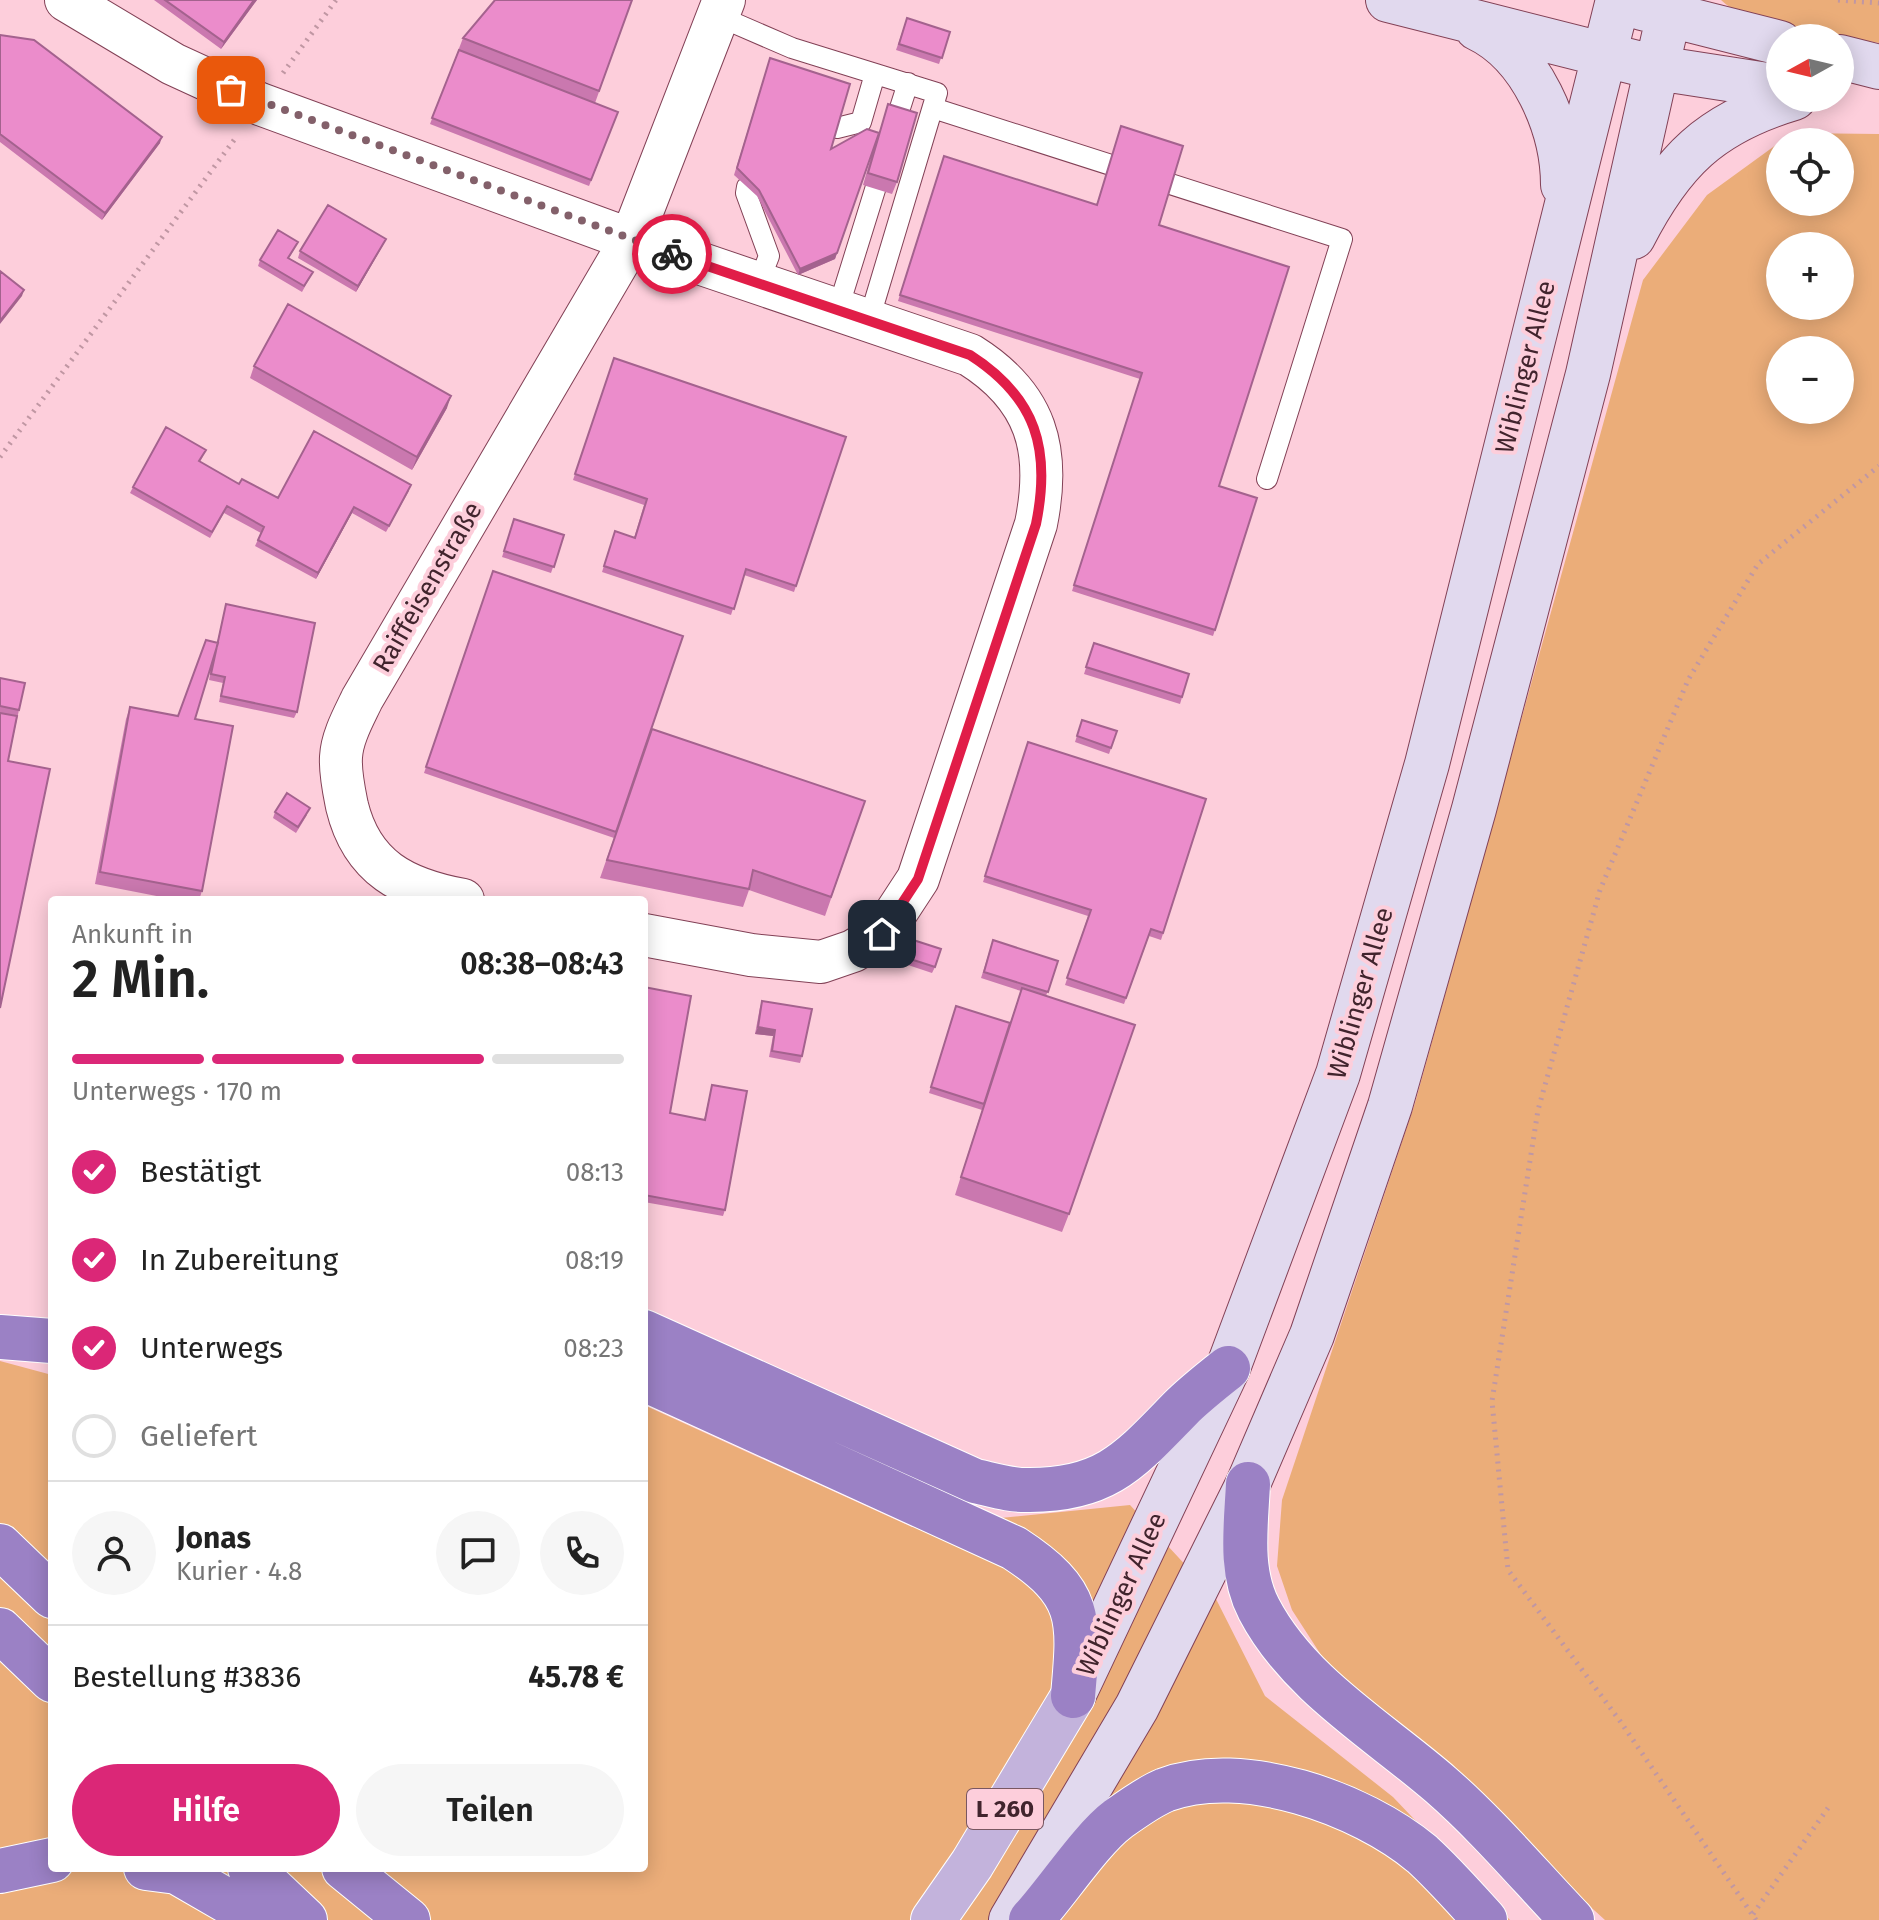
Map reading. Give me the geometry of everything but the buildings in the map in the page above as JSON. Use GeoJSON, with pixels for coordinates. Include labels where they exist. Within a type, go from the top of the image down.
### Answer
{"type":"FeatureCollection","features":[{"type":"Feature","properties":{"kind":"highway"},"geometry":{"type":"LineString","coordinates":[[648,1334],[975,1481],[1027,1491],[1070,1487],[1124,1465],[1153,1440],[1182,1407],[1228,1368]]}},
{"type":"Feature","properties":{"kind":"highway"},"geometry":{"type":"LineString","coordinates":[[0,1337],[48,1341]]}},
{"type":"Feature","properties":{"kind":"highway"},"geometry":{"type":"LineString","coordinates":[[648,1381],[1014,1548],[1047,1570],[1064,1589],[1076,1619],[1073,1696]]}},
{"type":"Feature","properties":{"kind":"highway"},"geometry":{"type":"LineString","coordinates":[[1248,1484],[1247,1576],[1258,1608],[1285,1650],[1313,1678],[1443,1787],[1572,1920]]}},
{"type":"Feature","properties":{"kind":"highway"},"geometry":{"type":"LineString","coordinates":[[0,1546],[48,1592]]}},
{"type":"Feature","properties":{"kind":"highway"},"geometry":{"type":"LineString","coordinates":[[0,1630],[48,1676]]}},
{"type":"Feature","properties":{"kind":"highway"},"geometry":{"type":"LineString","coordinates":[[1031,1920],[1116,1820],[1164,1791],[1201,1782],[1262,1785],[1359,1813],[1421,1854],[1485,1920]]}},
{"type":"Feature","properties":{"kind":"highway"},"geometry":{"type":"LineString","coordinates":[[0,1871],[48,1861]]}},
{"type":"Feature","properties":{"kind":"highway"},"geometry":{"type":"LineString","coordinates":[[177,1872],[260,1920]]}},
{"type":"Feature","properties":{"kind":"highway"},"geometry":{"type":"LineString","coordinates":[[254,1872],[305,1920]]}},
{"type":"Feature","properties":{"kind":"highway"},"geometry":{"type":"LineString","coordinates":[[349,1872],[408,1920]]}},
{"type":"Feature","properties":{"kind":"main road"},"geometry":{"type":"LineString","coordinates":[[1388,0],[1657,68],[1766,85]]}},
{"type":"Feature","properties":{"kind":"main road"},"geometry":{"type":"LineString","coordinates":[[1616,0],[1670,7],[1766,38]]}},
{"type":"Feature","properties":{"kind":"main road","name":"Wiblinger Allee"},"geometry":{"type":"LineString","coordinates":[[933,1920],[972,1864],[1073,1696],[1228,1368],[1338,1074],[1427,764],[1616,0]]}},
{"type":"Feature","properties":{"kind":"main road","name":"L 260"},"geometry":{"type":"LineString","coordinates":[[1011,1920],[1137,1707],[1248,1484],[1312,1335],[1390,1106],[1486,764],[1608,286],[1670,7]]}},
{"type":"Feature","properties":{"kind":"main road"},"geometry":{"type":"LineString","coordinates":[[1457,19],[1503,46],[1543,100],[1562,159],[1560,224]]}},
{"type":"Feature","properties":{"kind":"main road"},"geometry":{"type":"LineString","coordinates":[[1854,61],[1879,67]]}},
{"type":"Feature","properties":{"kind":"main road"},"geometry":{"type":"LineString","coordinates":[[1854,90],[1879,89]]}},
{"type":"Feature","properties":{"kind":"main road"},"geometry":{"type":"LineString","coordinates":[[1608,286],[1657,193],[1690,151],[1738,119],[1766,108]]}},
{"type":"Feature","properties":{"kind":"street"},"geometry":{"type":"LineString","coordinates":[[66,0],[173,64],[260,104],[631,240],[970,355],[998,373],[1032,420],[1041,447],[1044,485],[1036,524],[918,879],[882,934],[853,951],[821,962],[751,955],[648,936]]}},
{"type":"Feature","properties":{"kind":"street","name":"Raiffeisenstraße"},"geometry":{"type":"LineString","coordinates":[[442,896],[427,893],[388,873],[363,850],[346,801],[341,756],[362,699],[631,240],[721,8]]}},
{"type":"Feature","properties":{"kind":"lane"},"geometry":{"type":"LineString","coordinates":[[721,8],[792,48],[937,93],[854,314]]}},
{"type":"Feature","properties":{"kind":"lane"},"geometry":{"type":"LineString","coordinates":[[785,70],[792,48]]}},
{"type":"Feature","properties":{"kind":"lane"},"geometry":{"type":"LineString","coordinates":[[837,128],[861,122],[875,74]]}},
{"type":"Feature","properties":{"kind":"lane"},"geometry":{"type":"LineString","coordinates":[[854,314],[908,83]]}},
{"type":"Feature","properties":{"kind":"lane"},"geometry":{"type":"LineString","coordinates":[[933,108],[1342,239],[1267,479]]}},
{"type":"Feature","properties":{"kind":"lane"},"geometry":{"type":"LineString","coordinates":[[747,187],[746,193],[769,256],[758,284]]}},
{"type":"Feature","properties":{"kind":"path"},"geometry":{"type":"LineString","coordinates":[[0,457],[336,0]]}},
{"type":"Feature","properties":{"kind":"path"},"geometry":{"type":"LineString","coordinates":[[1838,0],[1879,3]]}},
{"type":"Feature","properties":{"kind":"path"},"geometry":{"type":"LineString","coordinates":[[1828,1808],[1754,1917],[1620,1721],[1508,1570],[1492,1401],[1538,1110],[1600,890],[1688,680],[1758,564],[1879,466]]}},
{"type":"Feature","properties":{"kind":"shaded area"},"geometry":{"type":"Polygon","coordinates":[[[1721,0],[1879,0],[1879,43],[1854,39],[1854,24],[1770,24],[1735,10],[1721,0]]]}},
{"type":"Feature","properties":{"kind":"shaded area"},"geometry":{"type":"Polygon","coordinates":[[[1854,134],[1879,134],[1879,1920],[1605,1920],[1334,1675],[1292,1610],[1277,1566],[1282,1500],[1415,1103],[1643,280],[1707,195],[1766,152],[1766,216],[1854,216],[1854,134]]]}},
{"type":"Feature","properties":{"kind":"shaded area"},"geometry":{"type":"Polygon","coordinates":[[[0,1361],[48,1374],[48,1872],[648,1872],[648,1407],[912,1527],[1130,1505],[1215,1597],[1265,1696],[1393,1797],[1510,1920],[0,1920],[0,1361]]]}},
{"type":"Feature","properties":{"kind":"way so far"},"geometry":{"type":"LineString","coordinates":[[231,90],[260,104],[672,254]]}},
{"type":"Feature","properties":{"kind":"route"},"geometry":{"type":"LineString","coordinates":[[672,254],[970,355],[998,373],[1032,420],[1041,447],[1044,485],[1036,524],[918,879],[882,934]]}}]}
